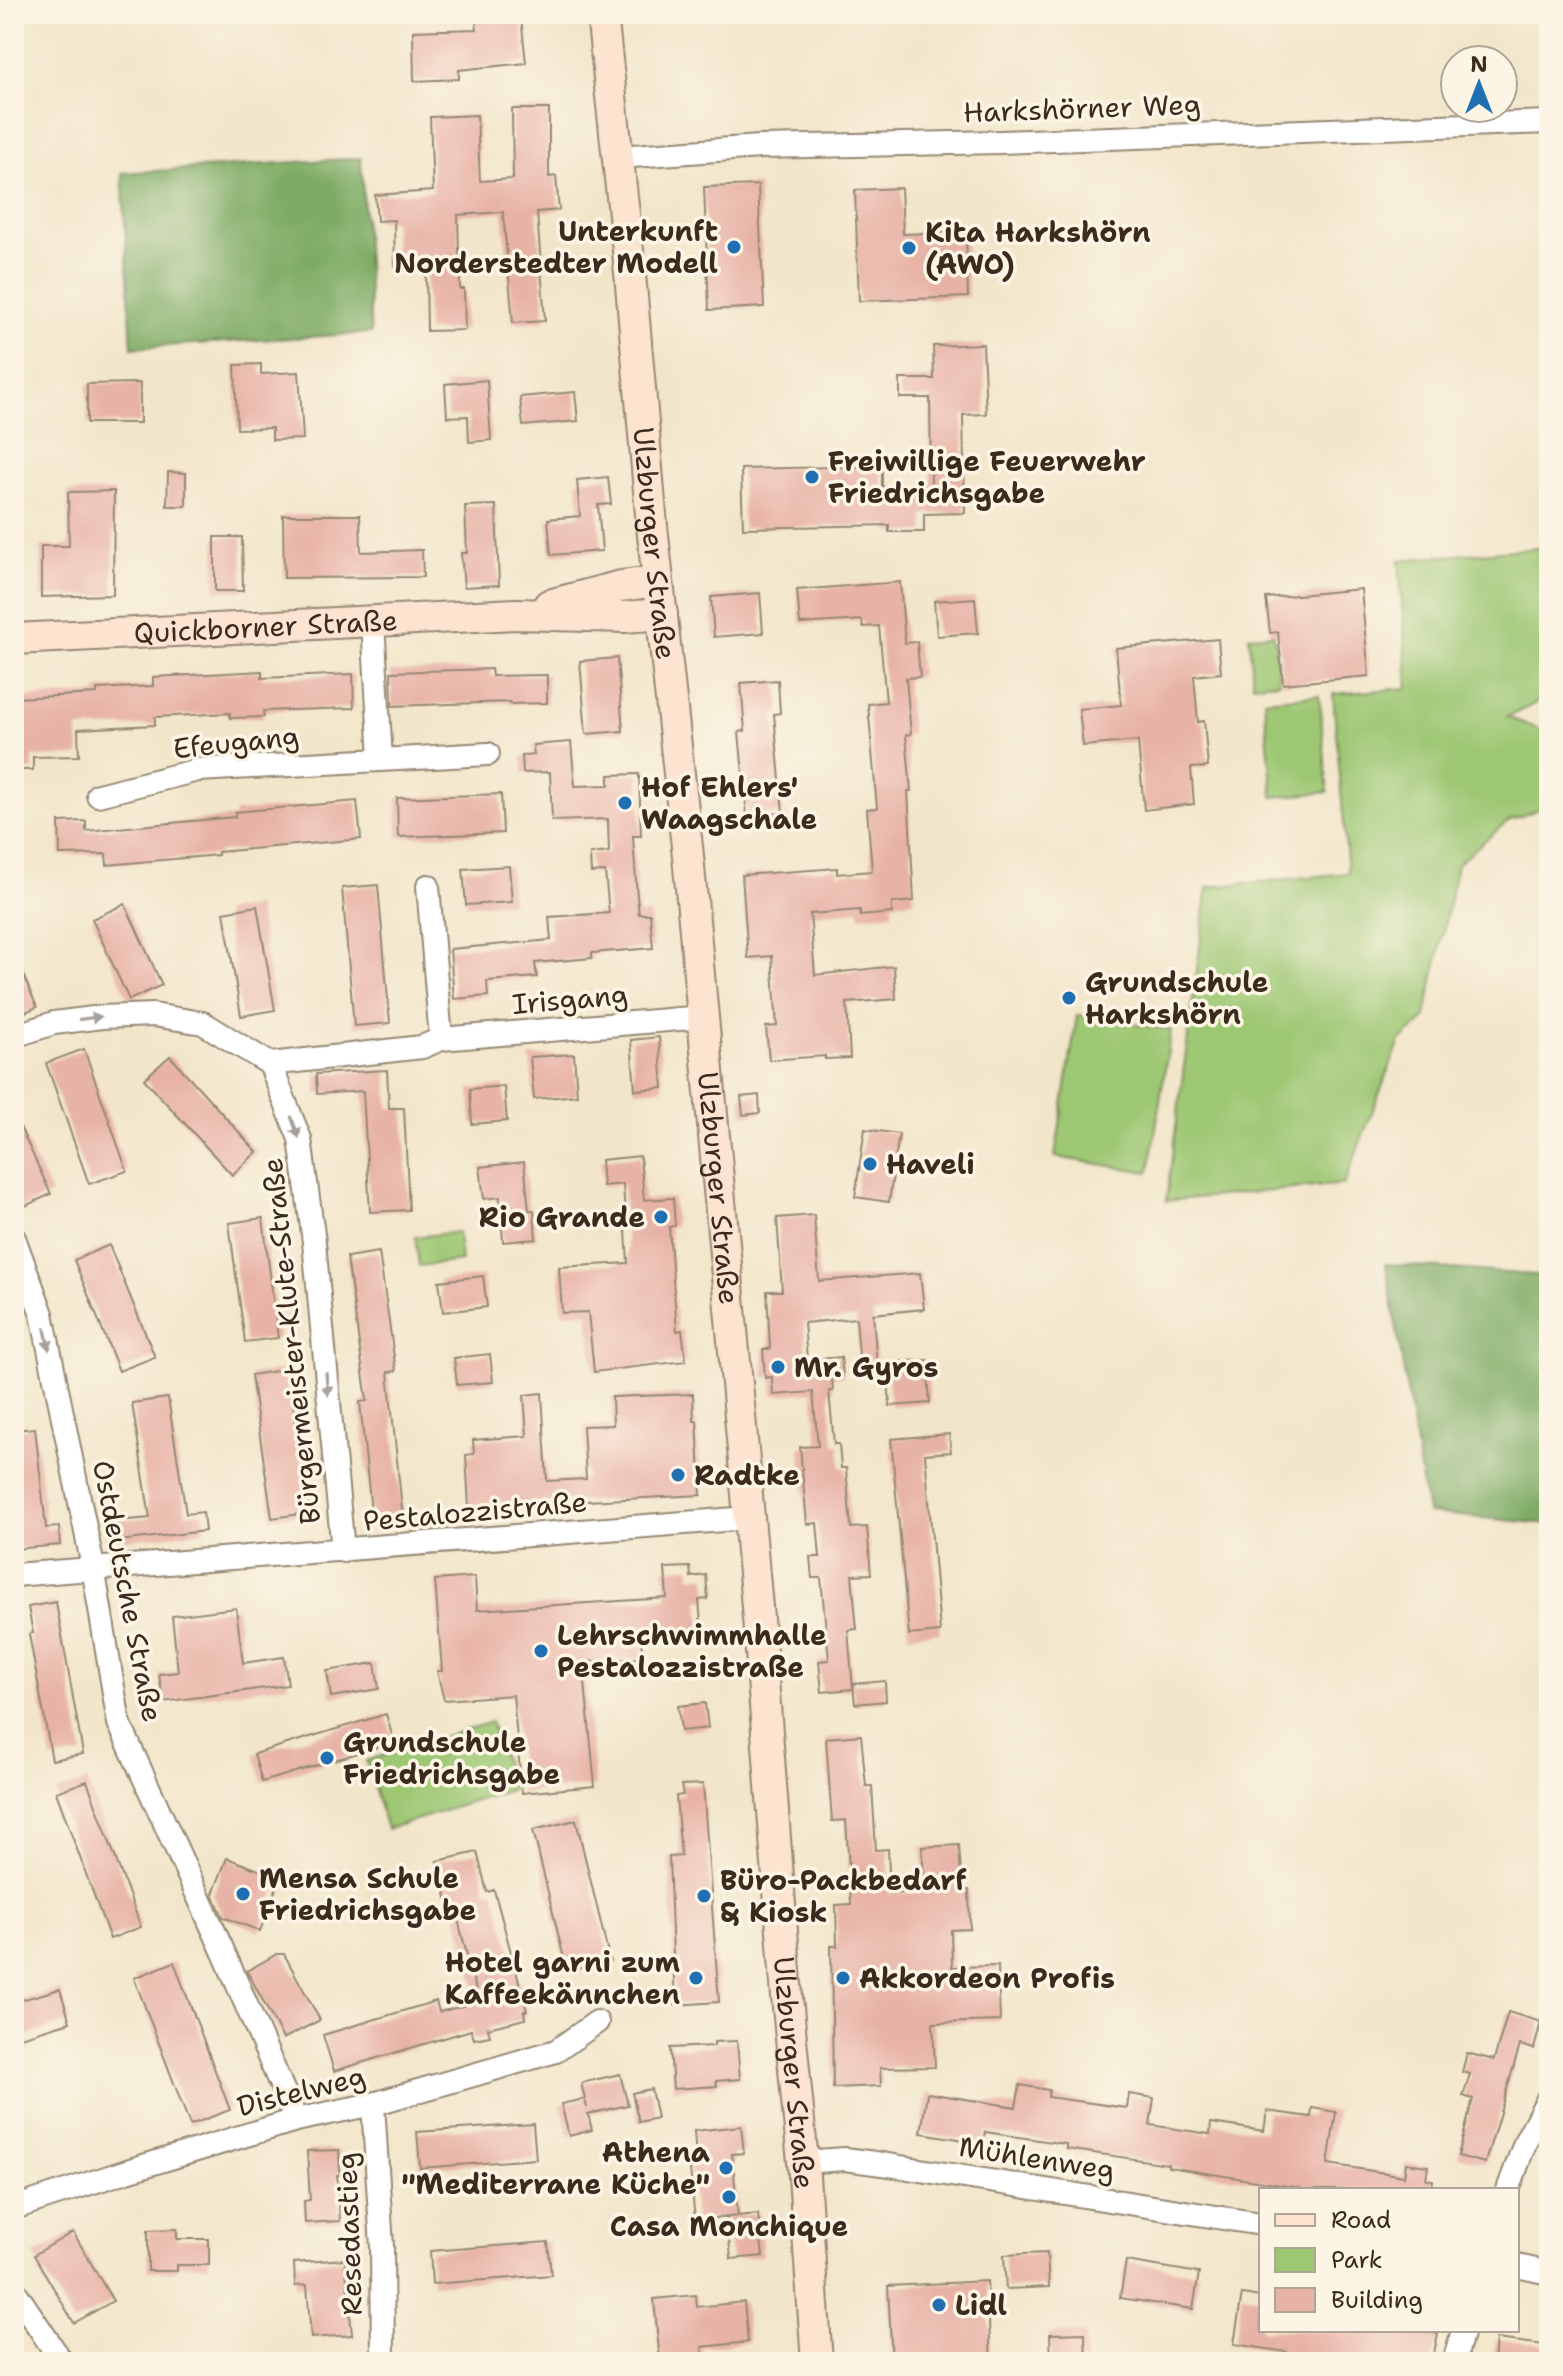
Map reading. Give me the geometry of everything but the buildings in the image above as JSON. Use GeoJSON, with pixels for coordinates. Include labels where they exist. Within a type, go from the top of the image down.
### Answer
{"type":"FeatureCollection","features":[{"type":"Feature","properties":{"kind":"main road","name":"Ulzburger Straße"},"geometry":{"type":"LineString","coordinates":[[602,14],[703,1017],[749,1518],[817,2362]]}},
{"type":"Feature","properties":{"kind":"main road","name":"Quickborner Straße"},"geometry":{"type":"LineString","coordinates":[[516,614],[621,586],[658,581]]}},
{"type":"Feature","properties":{"kind":"main road","name":"Quickborner Straße"},"geometry":{"type":"LineString","coordinates":[[14,639],[516,614],[624,617],[662,614]]}},
{"type":"Feature","properties":{"kind":"street","name":"Harkshörner Weg"},"geometry":{"type":"LineString","coordinates":[[618,157],[760,147],[1001,142],[1549,122]]}},
{"type":"Feature","properties":{"kind":"street"},"geometry":{"type":"LineString","coordinates":[[373,622],[381,760]]}},
{"type":"Feature","properties":{"kind":"street","name":"Efeugang"},"geometry":{"type":"LineString","coordinates":[[98,795],[198,770],[488,754]]}},
{"type":"Feature","properties":{"kind":"street"},"geometry":{"type":"LineString","coordinates":[[428,886],[441,1039]]}},
{"type":"Feature","properties":{"kind":"street"},"geometry":{"type":"LineString","coordinates":[[14,1036],[54,1023],[153,1015],[203,1023],[270,1064]]}},
{"type":"Feature","properties":{"kind":"street","name":"Irisgang"},"geometry":{"type":"LineString","coordinates":[[270,1064],[422,1047],[441,1039],[703,1017]]}},
{"type":"Feature","properties":{"kind":"street","name":"Bürgermeister-Klute-Straße"},"geometry":{"type":"LineString","coordinates":[[270,1064],[300,1139],[314,1242],[343,1551]]}},
{"type":"Feature","properties":{"kind":"street","name":"Ostdeutsche Straße"},"geometry":{"type":"LineString","coordinates":[[14,1238],[42,1314],[93,1567],[119,1723],[296,2120]]}},
{"type":"Feature","properties":{"kind":"street","name":"Pestalozzistraße"},"geometry":{"type":"LineString","coordinates":[[14,1575],[749,1518]]}},
{"type":"Feature","properties":{"kind":"street","name":"Distelweg"},"geometry":{"type":"LineString","coordinates":[[14,2208],[296,2120],[373,2104],[556,2051],[597,2022]]}},
{"type":"Feature","properties":{"kind":"street"},"geometry":{"type":"LineString","coordinates":[[1509,2188],[1526,2140],[1549,2097]]}},
{"type":"Feature","properties":{"kind":"street","name":"Resedastieg"},"geometry":{"type":"LineString","coordinates":[[373,2104],[382,2247],[383,2362]]}},
{"type":"Feature","properties":{"kind":"street","name":"Mühlenweg"},"geometry":{"type":"LineString","coordinates":[[803,2162],[845,2159],[882,2164],[1259,2224]]}},
{"type":"Feature","properties":{"kind":"street"},"geometry":{"type":"LineString","coordinates":[[1519,2266],[1549,2273]]}},
{"type":"Feature","properties":{"kind":"street"},"geometry":{"type":"LineString","coordinates":[[14,2290],[62,2362]]}},
{"type":"Feature","properties":{"kind":"street"},"geometry":{"type":"LineString","coordinates":[[1454,2362],[1462,2332]]}},
{"type":"Feature","properties":{"kind":"green space"},"geometry":{"type":"Polygon","coordinates":[[[361,158],[371,333],[132,348],[122,173],[361,158]]]}},
{"type":"Feature","properties":{"kind":"green space"},"geometry":{"type":"Polygon","coordinates":[[[1549,547],[1549,686],[1535,704],[1507,717],[1542,730],[1549,737],[1549,805],[1508,821],[1457,864],[1425,1019],[1400,1041],[1344,1184],[1166,1201],[1208,887],[1348,873],[1333,694],[1408,688],[1399,560],[1549,547]]]}},
{"type":"Feature","properties":{"kind":"green space"},"geometry":{"type":"Polygon","coordinates":[[[1274,634],[1279,682],[1253,684],[1249,636],[1274,634]]]}},
{"type":"Feature","properties":{"kind":"green space"},"geometry":{"type":"Polygon","coordinates":[[[1319,695],[1328,792],[1273,797],[1264,700],[1319,695]]]}},
{"type":"Feature","properties":{"kind":"green space"},"geometry":{"type":"Polygon","coordinates":[[[1077,1015],[1171,1030],[1149,1172],[1055,1157],[1077,1015]]]}},
{"type":"Feature","properties":{"kind":"green space"},"geometry":{"type":"Polygon","coordinates":[[[458,1232],[461,1261],[419,1266],[415,1237],[458,1232]]]}},
{"type":"Feature","properties":{"kind":"green space"},"geometry":{"type":"Polygon","coordinates":[[[1386,1264],[1549,1276],[1549,1524],[1427,1513],[1386,1264]]]}},
{"type":"Feature","properties":{"kind":"green space"},"geometry":{"type":"Polygon","coordinates":[[[491,1722],[513,1789],[387,1829],[366,1761],[491,1722]]]}},
{"type":"Feature","properties":{"kind":"place","name":"Unterkunft Norderstedter Modell"},"geometry":{"type":"Point","coordinates":[734,247]}},
{"type":"Feature","properties":{"kind":"place","name":"Kita Harkshörn (AWO)"},"geometry":{"type":"Point","coordinates":[909,248]}},
{"type":"Feature","properties":{"kind":"place","name":"Freiwillige Feuerwehr Friedrichsgabe"},"geometry":{"type":"Point","coordinates":[812,477]}},
{"type":"Feature","properties":{"kind":"place","name":"Hof Ehlers' Waagschale"},"geometry":{"type":"Point","coordinates":[625,803]}},
{"type":"Feature","properties":{"kind":"place","name":"Grundschule Harkshörn"},"geometry":{"type":"Point","coordinates":[1069,998]}},
{"type":"Feature","properties":{"kind":"place","name":"Haveli"},"geometry":{"type":"Point","coordinates":[870,1164]}},
{"type":"Feature","properties":{"kind":"place","name":"Rio Grande"},"geometry":{"type":"Point","coordinates":[661,1217]}},
{"type":"Feature","properties":{"kind":"place","name":"Mr. Gyros"},"geometry":{"type":"Point","coordinates":[778,1367]}},
{"type":"Feature","properties":{"kind":"place","name":"Radtke"},"geometry":{"type":"Point","coordinates":[678,1475]}},
{"type":"Feature","properties":{"kind":"place","name":"Lehrschwimmhalle Pestalozzistraße"},"geometry":{"type":"Point","coordinates":[541,1651]}},
{"type":"Feature","properties":{"kind":"place","name":"Grundschule Friedrichsgabe"},"geometry":{"type":"Point","coordinates":[327,1758]}},
{"type":"Feature","properties":{"kind":"place","name":"Mensa Schule Friedrichsgabe"},"geometry":{"type":"Point","coordinates":[243,1894]}},
{"type":"Feature","properties":{"kind":"place","name":"Büro-Packbedarf & Kiosk"},"geometry":{"type":"Point","coordinates":[704,1896]}},
{"type":"Feature","properties":{"kind":"place","name":"Hotel garni zum Kaffeekännchen"},"geometry":{"type":"Point","coordinates":[696,1978]}},
{"type":"Feature","properties":{"kind":"place","name":"Akkordeon Profis"},"geometry":{"type":"Point","coordinates":[843,1978]}},
{"type":"Feature","properties":{"kind":"place","name":"Athena \"Mediterrane Küche\""},"geometry":{"type":"Point","coordinates":[726,2168]}},
{"type":"Feature","properties":{"kind":"place","name":"Casa Monchique"},"geometry":{"type":"Point","coordinates":[729,2197]}},
{"type":"Feature","properties":{"kind":"place","name":"Lidl"},"geometry":{"type":"Point","coordinates":[939,2305]}}]}
